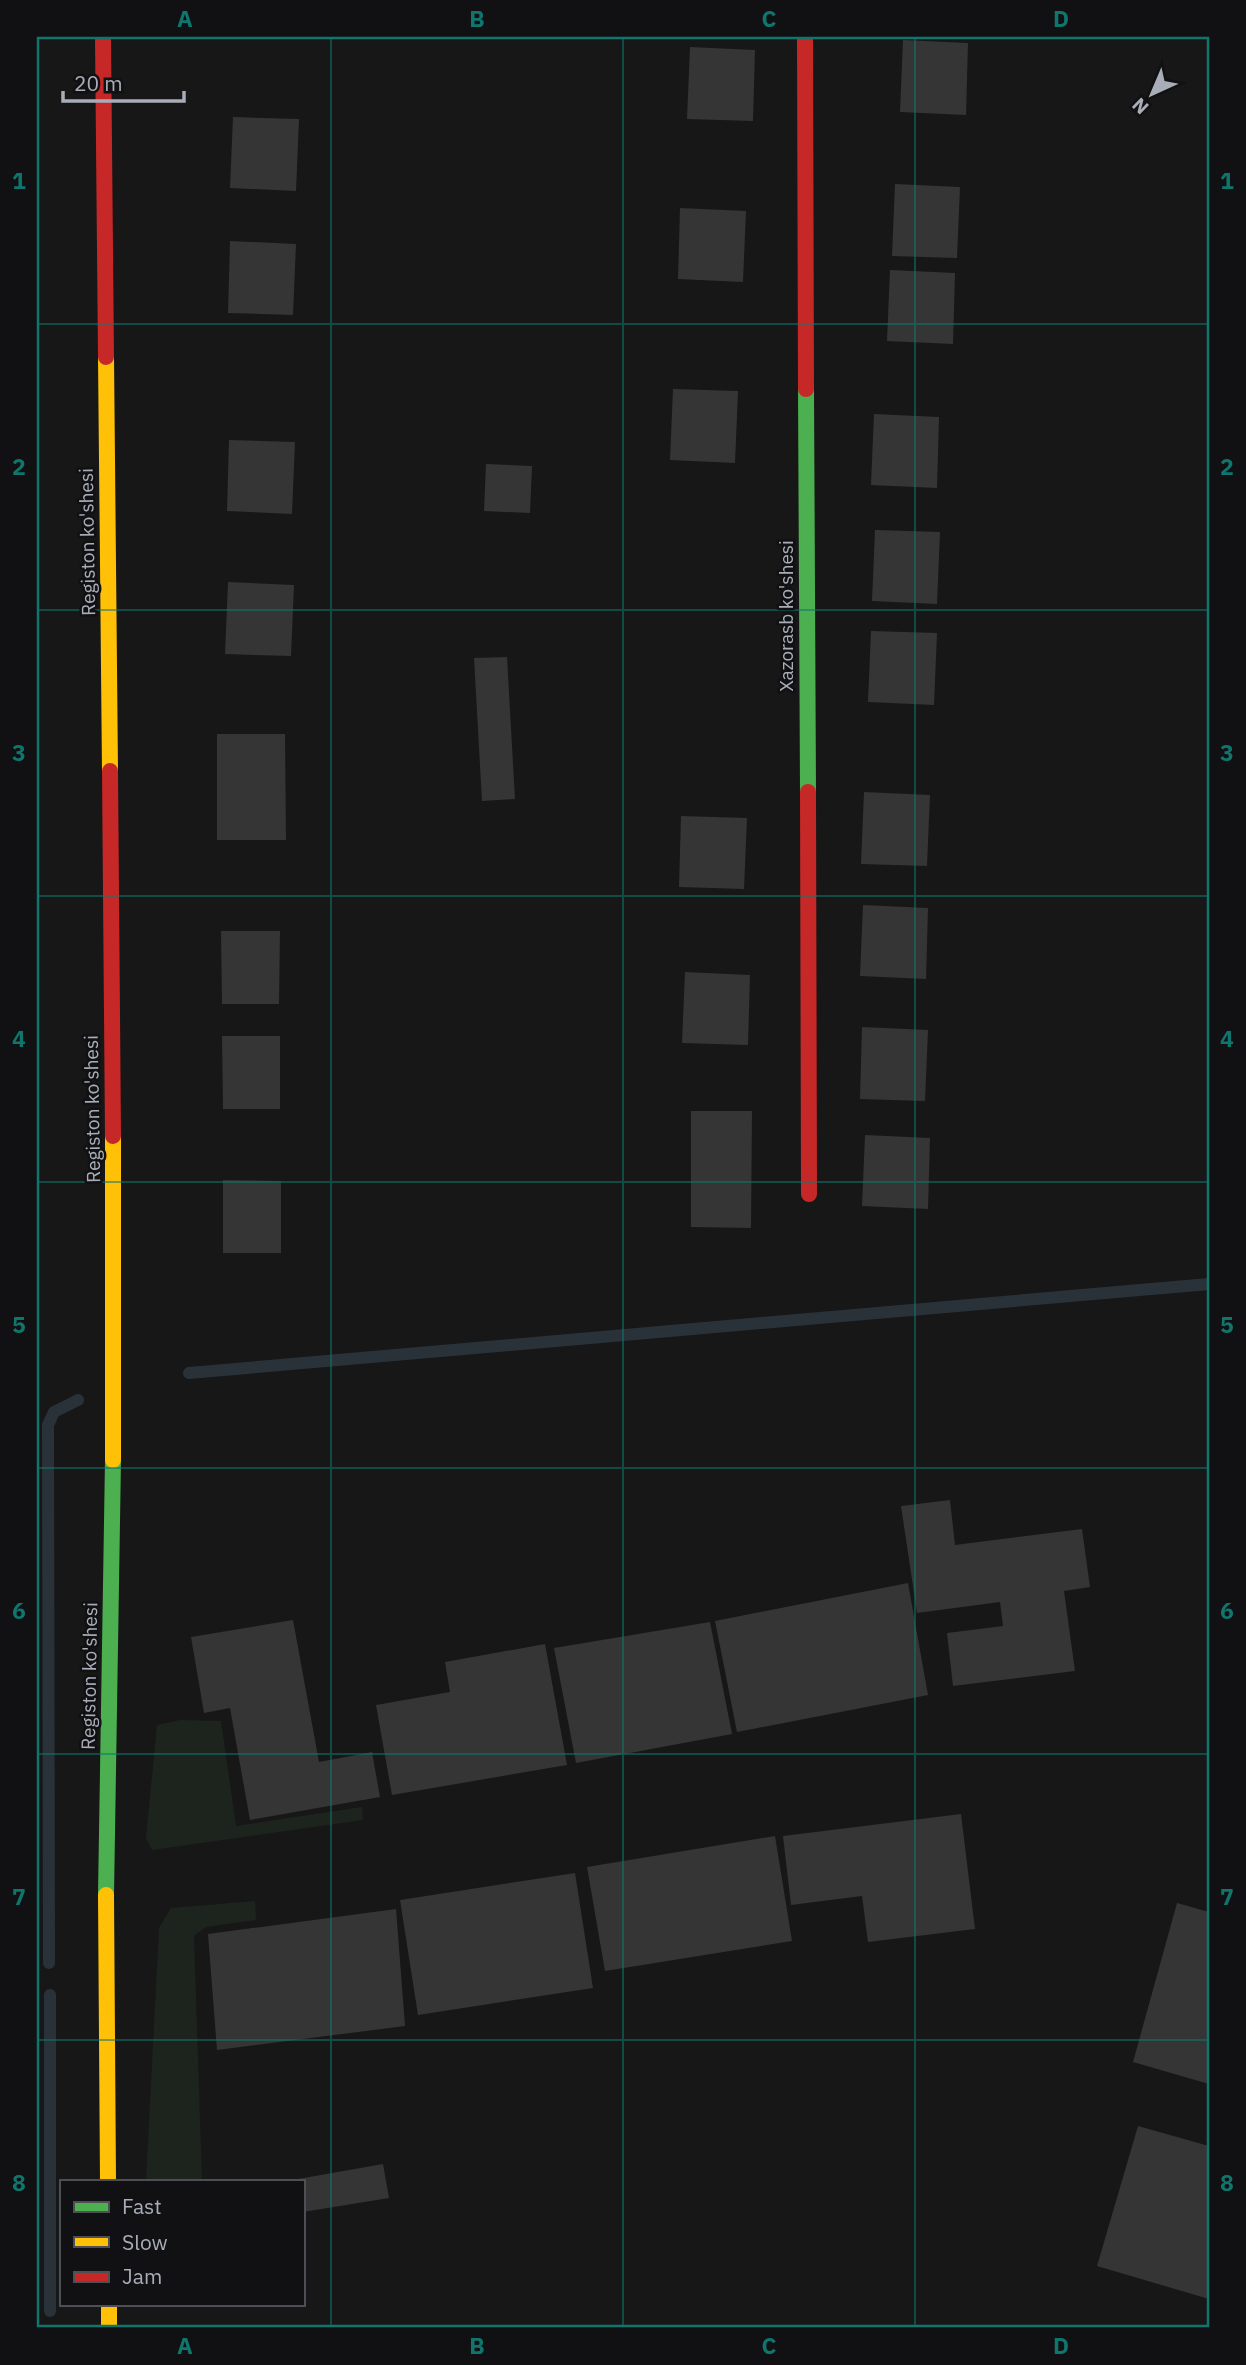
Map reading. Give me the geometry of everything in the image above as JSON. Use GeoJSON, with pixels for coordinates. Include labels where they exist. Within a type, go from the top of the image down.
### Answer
{"type":"FeatureCollection","features":[{"type":"Feature","properties":{"kind":"street","name":"Registon ko'shesi"},"geometry":{"type":"LineString","coordinates":[[103,37],[116,1333],[106,1900],[108,2180]]}},
{"type":"Feature","properties":{"kind":"street","name":"Xazorasb ko'shesi"},"geometry":{"type":"LineString","coordinates":[[805,37],[809,1194]]}},
{"type":"Feature","properties":{"kind":"street"},"geometry":{"type":"LineString","coordinates":[[109,2306],[109,2328]]}},
{"type":"Feature","properties":{"kind":"shaded area"},"geometry":{"type":"Polygon","coordinates":[[[180,1720],[221,1721],[236,1826],[362,1807],[363,1820],[152,1850],[146,1838],[157,1725],[180,1720]]]}},
{"type":"Feature","properties":{"kind":"shaded area"},"geometry":{"type":"Polygon","coordinates":[[[255,1901],[256,1920],[206,1927],[194,1936],[202,2180],[146,2180],[159,1928],[171,1908],[255,1901]]]}},
{"type":"Feature","properties":{"kind":"building"},"geometry":{"type":"Polygon","coordinates":[[[903,40],[968,43],[966,115],[900,112],[903,40]]]}},
{"type":"Feature","properties":{"kind":"building"},"geometry":{"type":"Polygon","coordinates":[[[690,47],[755,50],[753,121],[687,119],[690,47]]]}},
{"type":"Feature","properties":{"kind":"building"},"geometry":{"type":"Polygon","coordinates":[[[233,117],[299,119],[296,191],[230,188],[233,117]]]}},
{"type":"Feature","properties":{"kind":"building"},"geometry":{"type":"Polygon","coordinates":[[[895,184],[960,187],[957,258],[892,256],[895,184]]]}},
{"type":"Feature","properties":{"kind":"building"},"geometry":{"type":"Polygon","coordinates":[[[680,208],[746,211],[743,282],[678,279],[680,208]]]}},
{"type":"Feature","properties":{"kind":"building"},"geometry":{"type":"Polygon","coordinates":[[[230,241],[296,244],[293,315],[228,313],[230,241]]]}},
{"type":"Feature","properties":{"kind":"building"},"geometry":{"type":"Polygon","coordinates":[[[890,270],[955,273],[953,344],[887,341],[890,270]]]}},
{"type":"Feature","properties":{"kind":"building"},"geometry":{"type":"Polygon","coordinates":[[[673,389],[738,391],[735,463],[670,460],[673,389]]]}},
{"type":"Feature","properties":{"kind":"building"},"geometry":{"type":"Polygon","coordinates":[[[874,414],[939,417],[937,488],[871,485],[874,414]]]}},
{"type":"Feature","properties":{"kind":"building"},"geometry":{"type":"Polygon","coordinates":[[[229,440],[295,442],[292,514],[227,511],[229,440]]]}},
{"type":"Feature","properties":{"kind":"building"},"geometry":{"type":"Polygon","coordinates":[[[486,464],[532,466],[530,513],[484,511],[486,464]]]}},
{"type":"Feature","properties":{"kind":"building"},"geometry":{"type":"Polygon","coordinates":[[[875,530],[940,532],[937,604],[872,601],[875,530]]]}},
{"type":"Feature","properties":{"kind":"building"},"geometry":{"type":"Polygon","coordinates":[[[228,582],[294,585],[291,656],[225,654],[228,582]]]}},
{"type":"Feature","properties":{"kind":"building"},"geometry":{"type":"Polygon","coordinates":[[[871,631],[937,633],[934,705],[868,702],[871,631]]]}},
{"type":"Feature","properties":{"kind":"building"},"geometry":{"type":"Polygon","coordinates":[[[507,657],[515,799],[482,801],[474,658],[507,657]]]}},
{"type":"Feature","properties":{"kind":"building"},"geometry":{"type":"Polygon","coordinates":[[[217,734],[285,734],[286,840],[217,840],[217,734]]]}},
{"type":"Feature","properties":{"kind":"building"},"geometry":{"type":"Polygon","coordinates":[[[864,792],[930,795],[927,866],[861,864],[864,792]]]}},
{"type":"Feature","properties":{"kind":"building"},"geometry":{"type":"Polygon","coordinates":[[[681,816],[747,818],[744,889],[679,887],[681,816]]]}},
{"type":"Feature","properties":{"kind":"building"},"geometry":{"type":"Polygon","coordinates":[[[863,905],[928,908],[926,979],[860,976],[863,905]]]}},
{"type":"Feature","properties":{"kind":"building"},"geometry":{"type":"Polygon","coordinates":[[[221,931],[280,931],[279,1004],[222,1004],[221,931]]]}},
{"type":"Feature","properties":{"kind":"building"},"geometry":{"type":"Polygon","coordinates":[[[685,972],[750,975],[748,1045],[682,1043],[685,972]]]}},
{"type":"Feature","properties":{"kind":"building"},"geometry":{"type":"Polygon","coordinates":[[[862,1027],[928,1030],[925,1101],[860,1099],[862,1027]]]}},
{"type":"Feature","properties":{"kind":"building"},"geometry":{"type":"Polygon","coordinates":[[[222,1036],[280,1036],[280,1109],[223,1109],[222,1036]]]}},
{"type":"Feature","properties":{"kind":"building"},"geometry":{"type":"Polygon","coordinates":[[[691,1111],[752,1111],[751,1228],[691,1227],[691,1111]]]}},
{"type":"Feature","properties":{"kind":"building"},"geometry":{"type":"Polygon","coordinates":[[[865,1135],[930,1138],[928,1209],[862,1206],[865,1135]]]}},
{"type":"Feature","properties":{"kind":"building"},"geometry":{"type":"Polygon","coordinates":[[[223,1180],[281,1181],[281,1253],[223,1253],[223,1180]]]}},
{"type":"Feature","properties":{"kind":"building"},"geometry":{"type":"Polygon","coordinates":[[[950,1500],[955,1545],[1082,1529],[1090,1587],[1064,1591],[1075,1671],[953,1686],[947,1633],[1003,1626],[1000,1602],[917,1613],[901,1506],[950,1500]]]}},
{"type":"Feature","properties":{"kind":"building"},"geometry":{"type":"Polygon","coordinates":[[[908,1583],[928,1695],[737,1732],[715,1621],[908,1583]]]}},
{"type":"Feature","properties":{"kind":"building"},"geometry":{"type":"Polygon","coordinates":[[[293,1620],[319,1762],[372,1752],[380,1797],[250,1820],[230,1708],[204,1713],[191,1637],[293,1620]]]}},
{"type":"Feature","properties":{"kind":"building"},"geometry":{"type":"Polygon","coordinates":[[[710,1622],[732,1734],[576,1763],[554,1648],[710,1622]]]}},
{"type":"Feature","properties":{"kind":"building"},"geometry":{"type":"Polygon","coordinates":[[[545,1644],[567,1765],[392,1795],[376,1705],[450,1692],[445,1662],[545,1644]]]}},
{"type":"Feature","properties":{"kind":"building"},"geometry":{"type":"Polygon","coordinates":[[[961,1814],[975,1929],[868,1942],[862,1896],[791,1905],[783,1836],[961,1814]]]}},
{"type":"Feature","properties":{"kind":"building"},"geometry":{"type":"Polygon","coordinates":[[[775,1836],[792,1941],[605,1971],[587,1867],[775,1836]]]}},
{"type":"Feature","properties":{"kind":"building"},"geometry":{"type":"Polygon","coordinates":[[[575,1873],[593,1988],[418,2015],[400,1900],[575,1873]]]}},
{"type":"Feature","properties":{"kind":"building"},"geometry":{"type":"Polygon","coordinates":[[[1177,1903],[1209,1912],[1209,2084],[1133,2062],[1177,1903]]]}},
{"type":"Feature","properties":{"kind":"building"},"geometry":{"type":"Polygon","coordinates":[[[396,1909],[405,2026],[217,2050],[208,1934],[396,1909]]]}},
{"type":"Feature","properties":{"kind":"building"},"geometry":{"type":"Polygon","coordinates":[[[1138,2126],[1209,2146],[1209,2299],[1097,2266],[1138,2126]]]}},
{"type":"Feature","properties":{"kind":"building"},"geometry":{"type":"Polygon","coordinates":[[[383,2164],[389,2198],[304,2212],[304,2180],[293,2180],[383,2164]]]}},
{"type":"Feature","properties":{"kind":"waterway"},"geometry":{"type":"LineString","coordinates":[[189,1373],[1209,1284]]}},
{"type":"Feature","properties":{"kind":"waterway"},"geometry":{"type":"LineString","coordinates":[[49,1963],[48,1425],[54,1412],[78,1400]]}},
{"type":"Feature","properties":{"kind":"waterway"},"geometry":{"type":"LineString","coordinates":[[50,1995],[50,2311]]}},
{"type":"Feature","properties":{"kind":"traffic: fast"},"geometry":{"type":"LineString","coordinates":[[806,389],[808,792]]}},
{"type":"Feature","properties":{"kind":"traffic: fast"},"geometry":{"type":"LineString","coordinates":[[106,1895],[113,1460]]}},
{"type":"Feature","properties":{"kind":"traffic: slow"},"geometry":{"type":"LineString","coordinates":[[106,357],[110,771]]}},
{"type":"Feature","properties":{"kind":"traffic: slow"},"geometry":{"type":"LineString","coordinates":[[113,1136],[113,1460]]}},
{"type":"Feature","properties":{"kind":"traffic: slow"},"geometry":{"type":"LineString","coordinates":[[106,1895],[108,2180]]}},
{"type":"Feature","properties":{"kind":"traffic: slow"},"geometry":{"type":"LineString","coordinates":[[109,2306],[109,2328]]}},
{"type":"Feature","properties":{"kind":"traffic: jam"},"geometry":{"type":"LineString","coordinates":[[103,37],[106,357]]}},
{"type":"Feature","properties":{"kind":"traffic: jam"},"geometry":{"type":"LineString","coordinates":[[805,37],[806,389]]}},
{"type":"Feature","properties":{"kind":"traffic: jam"},"geometry":{"type":"LineString","coordinates":[[110,771],[113,1136]]}},
{"type":"Feature","properties":{"kind":"traffic: jam"},"geometry":{"type":"LineString","coordinates":[[808,792],[809,1194]]}}]}
